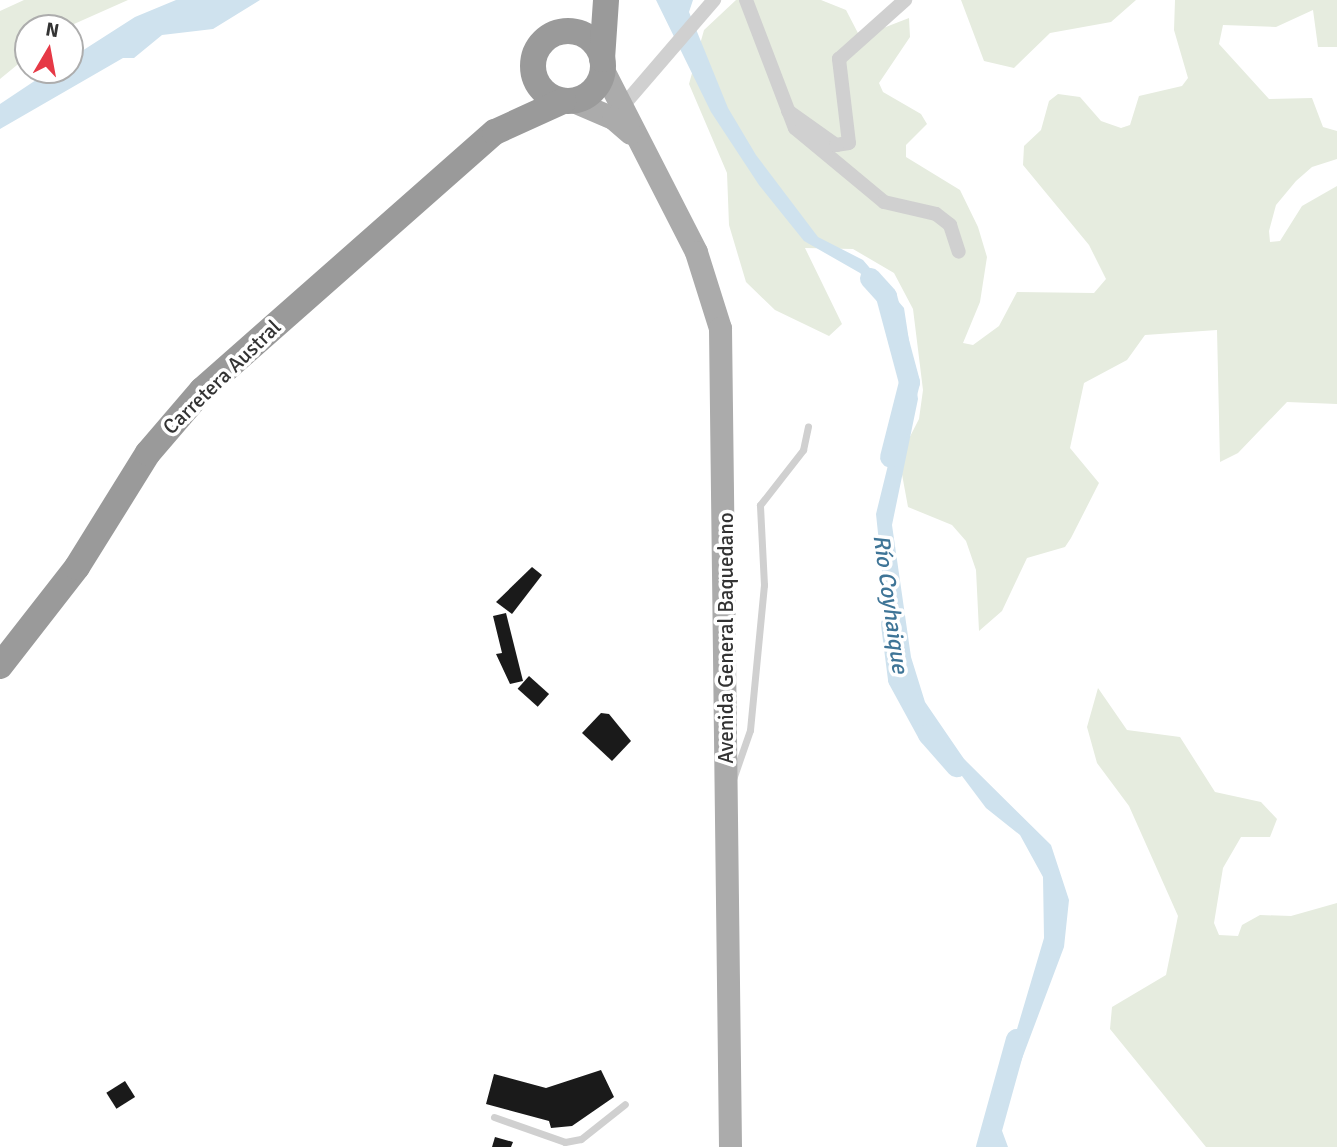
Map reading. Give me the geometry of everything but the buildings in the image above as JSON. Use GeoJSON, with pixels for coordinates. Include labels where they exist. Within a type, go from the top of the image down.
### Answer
{"type":"FeatureCollection","features":[{"type":"Feature","properties":{"kind":"highway"},"geometry":{"type":"LineString","coordinates":[[596,0],[538,47],[533,63],[540,88],[568,101],[593,91],[603,64],[606,0]]}},
{"type":"Feature","properties":{"kind":"highway"},"geometry":{"type":"LineString","coordinates":[[559,32],[590,38],[603,64]]}},
{"type":"Feature","properties":{"kind":"highway","name":"Carretera Austral"},"geometry":{"type":"LineString","coordinates":[[495,132],[533,63]]}},
{"type":"Feature","properties":{"kind":"highway","name":"Carretera Austral"},"geometry":{"type":"LineString","coordinates":[[0,666],[187,405],[495,132],[568,101]]}},
{"type":"Feature","properties":{"kind":"main road","name":"Avenida General Baquedano"},"geometry":{"type":"LineString","coordinates":[[603,64],[621,108],[696,252],[720,328],[730,1147]]}},
{"type":"Feature","properties":{"kind":"main road","name":"Avenida General Baquedano"},"geometry":{"type":"LineString","coordinates":[[568,101],[613,118],[641,146]]}},
{"type":"Feature","properties":{"kind":"street"},"geometry":{"type":"LineString","coordinates":[[621,108],[714,0]]}},
{"type":"Feature","properties":{"kind":"street"},"geometry":{"type":"LineString","coordinates":[[746,0],[788,110],[805,138],[884,202],[919,207],[950,225],[959,252]]}},
{"type":"Feature","properties":{"kind":"street"},"geometry":{"type":"LineString","coordinates":[[788,110],[836,145],[849,143],[839,59],[905,0]]}},
{"type":"Feature","properties":{"kind":"lane"},"geometry":{"type":"LineString","coordinates":[[727,788],[750,730],[764,586],[760,505],[803,450],[808,428]]}},
{"type":"Feature","properties":{"kind":"lane"},"geometry":{"type":"LineString","coordinates":[[494,1117],[565,1142],[581,1143],[625,1104]]}},
{"type":"Feature","properties":{"kind":"shaded area"},"geometry":{"type":"Polygon","coordinates":[[[24,0],[128,0],[84,20],[84,14],[14,14],[14,68],[0,79],[0,11],[24,0]]]}},
{"type":"Feature","properties":{"kind":"shaded area"},"geometry":{"type":"Polygon","coordinates":[[[736,0],[821,0],[846,10],[860,37],[909,18],[910,37],[879,83],[883,92],[921,114],[927,124],[906,145],[906,157],[960,190],[978,227],[987,257],[980,302],[963,343],[973,345],[999,326],[1017,292],[1094,293],[1106,279],[1089,245],[1023,165],[1024,146],[1041,130],[1049,101],[1058,94],[1080,97],[1101,121],[1121,128],[1130,125],[1139,96],[1182,86],[1188,78],[1174,30],[1175,0],[1337,0],[1337,47],[1318,47],[1313,10],[1276,27],[1223,25],[1219,44],[1269,99],[1312,98],[1323,127],[1337,131],[1337,159],[1312,167],[1296,181],[1276,205],[1269,231],[1270,242],[1280,241],[1302,206],[1337,186],[1337,404],[1287,402],[1238,453],[1220,462],[1217,330],[1145,335],[1127,360],[1084,383],[1070,448],[1099,483],[1071,538],[1065,547],[1027,558],[1002,611],[979,631],[976,570],[966,541],[952,525],[908,507],[899,458],[919,419],[923,390],[913,309],[894,273],[853,249],[805,248],[842,324],[829,336],[775,310],[746,282],[729,225],[727,173],[689,84],[704,30],[736,0]]]}},
{"type":"Feature","properties":{"kind":"shaded area"},"geometry":{"type":"Polygon","coordinates":[[[961,0],[1136,0],[1111,22],[1050,33],[1014,68],[984,61],[961,0]]]}},
{"type":"Feature","properties":{"kind":"shaded area"},"geometry":{"type":"Polygon","coordinates":[[[1098,688],[1127,730],[1180,737],[1215,792],[1261,802],[1277,819],[1270,837],[1241,837],[1223,868],[1214,923],[1219,935],[1238,936],[1242,925],[1260,915],[1291,916],[1337,903],[1337,1147],[1206,1147],[1110,1029],[1112,1007],[1166,975],[1178,916],[1129,806],[1097,763],[1087,727],[1098,688]]]}},
{"type":"Feature","properties":{"kind":"water"},"geometry":{"type":"Polygon","coordinates":[[[176,0],[260,0],[213,29],[162,35],[134,58],[123,58],[84,81],[84,50],[135,17],[176,0]]]}},
{"type":"Feature","properties":{"kind":"water"},"geometry":{"type":"Polygon","coordinates":[[[656,0],[693,0],[689,12],[728,108],[756,155],[818,237],[863,260],[904,308],[918,399],[892,525],[911,657],[925,702],[964,759],[1051,845],[1069,900],[1064,947],[1006,1101],[1001,1128],[1008,1147],[982,1147],[1044,938],[1043,877],[1020,835],[986,808],[914,712],[888,629],[876,514],[901,412],[904,334],[893,304],[860,273],[804,241],[759,185],[711,112],[656,0]]]}},
{"type":"Feature","properties":{"kind":"water"},"geometry":{"type":"Polygon","coordinates":[[[30,84],[78,84],[0,129],[0,104],[30,84]]]}},
{"type":"Feature","properties":{"kind":"waterway","name":"Río Coyhaique"},"geometry":{"type":"LineString","coordinates":[[870,278],[886,296],[909,382],[890,457]]}},
{"type":"Feature","properties":{"kind":"waterway","name":"Río Coyhaique"},"geometry":{"type":"LineString","coordinates":[[891,624],[898,679],[928,734],[956,766]]}},
{"type":"Feature","properties":{"kind":"waterway","name":"Río Coyhaique"},"geometry":{"type":"LineString","coordinates":[[986,1147],[1016,1039]]}}]}
